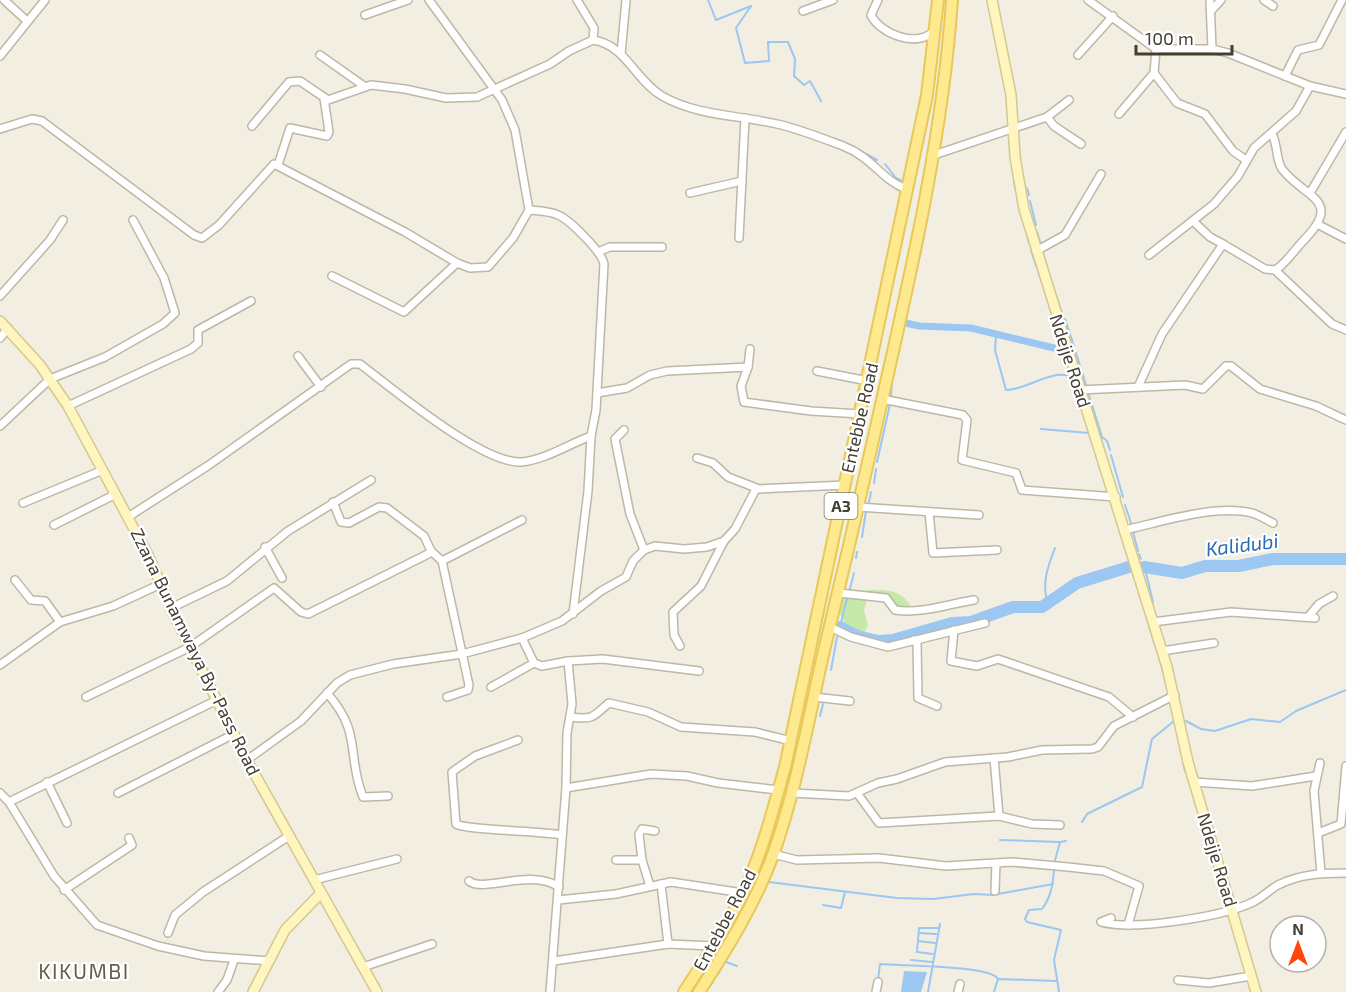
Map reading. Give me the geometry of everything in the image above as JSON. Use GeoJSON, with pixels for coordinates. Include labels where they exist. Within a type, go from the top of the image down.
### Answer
{"type":"FeatureCollection","features":[{"type":"Feature","properties":{"kind":"main road","name":"Entebbe Road"},"geometry":{"type":"LineString","coordinates":[[684,992],[714,946],[743,893],[778,790],[791,741],[927,95],[938,0]]}},
{"type":"Feature","properties":{"kind":"main road","name":"Entebbe Road"},"geometry":{"type":"LineString","coordinates":[[699,992],[728,948],[757,892],[773,854],[792,794],[853,533],[931,156],[942,93],[952,0]]}},
{"type":"Feature","properties":{"kind":"main road"},"geometry":{"type":"LineString","coordinates":[[836,528],[853,533]]}},
{"type":"Feature","properties":{"kind":"street"},"geometry":{"type":"LineString","coordinates":[[4,0],[27,21]]}},
{"type":"Feature","properties":{"kind":"street"},"geometry":{"type":"LineString","coordinates":[[0,56],[45,0]]}},
{"type":"Feature","properties":{"kind":"street"},"geometry":{"type":"LineString","coordinates":[[365,15],[408,0]]}},
{"type":"Feature","properties":{"kind":"street"},"geometry":{"type":"LineString","coordinates":[[0,129],[32,119],[42,122],[144,199],[194,235],[202,238],[219,225],[269,168],[278,165],[405,232],[457,263],[470,268],[488,267],[513,238],[529,210],[515,130],[496,88],[470,59],[429,0]]}},
{"type":"Feature","properties":{"kind":"street"},"geometry":{"type":"LineString","coordinates":[[577,0],[594,28],[593,40]]}},
{"type":"Feature","properties":{"kind":"street"},"geometry":{"type":"LineString","coordinates":[[621,54],[626,0]]}},
{"type":"Feature","properties":{"kind":"street"},"geometry":{"type":"LineString","coordinates":[[803,11],[833,0]]}},
{"type":"Feature","properties":{"kind":"street"},"geometry":{"type":"LineString","coordinates":[[878,0],[871,15],[878,27],[883,30],[907,38],[932,34],[935,30]]}},
{"type":"Feature","properties":{"kind":"street","name":"Ndejje Road"},"geometry":{"type":"LineString","coordinates":[[992,0],[1011,95],[1022,198],[1036,251],[1116,496],[1175,694],[1194,782],[1256,992]]}},
{"type":"Feature","properties":{"kind":"street"},"geometry":{"type":"LineString","coordinates":[[1088,0],[1156,49],[1212,49],[1236,56],[1310,86],[1346,94]]}},
{"type":"Feature","properties":{"kind":"street"},"geometry":{"type":"LineString","coordinates":[[1210,0],[1212,49]]}},
{"type":"Feature","properties":{"kind":"street"},"geometry":{"type":"LineString","coordinates":[[1211,11],[1221,0]]}},
{"type":"Feature","properties":{"kind":"street"},"geometry":{"type":"LineString","coordinates":[[1264,0],[1273,6]]}},
{"type":"Feature","properties":{"kind":"street"},"geometry":{"type":"LineString","coordinates":[[1285,76],[1298,50],[1318,45],[1342,0]]}},
{"type":"Feature","properties":{"kind":"street"},"geometry":{"type":"LineString","coordinates":[[1078,56],[1113,16]]}},
{"type":"Feature","properties":{"kind":"street"},"geometry":{"type":"LineString","coordinates":[[252,126],[289,82],[300,81],[324,98],[331,99],[364,86],[405,89],[435,96],[462,98],[487,94],[550,64],[569,51],[593,40],[614,47],[649,86],[663,96],[696,110],[786,126],[860,153],[893,183],[906,189],[907,187]]}},
{"type":"Feature","properties":{"kind":"street"},"geometry":{"type":"LineString","coordinates":[[1119,114],[1154,73],[1156,49]]}},
{"type":"Feature","properties":{"kind":"street"},"geometry":{"type":"LineString","coordinates":[[320,55],[364,86]]}},
{"type":"Feature","properties":{"kind":"street"},"geometry":{"type":"LineString","coordinates":[[1154,73],[1177,103],[1205,114],[1233,151],[1246,160]]}},
{"type":"Feature","properties":{"kind":"street"},"geometry":{"type":"LineString","coordinates":[[1149,255],[1159,244],[1194,222],[1227,190],[1254,148],[1296,111],[1310,86]]}},
{"type":"Feature","properties":{"kind":"street"},"geometry":{"type":"LineString","coordinates":[[278,165],[290,128],[327,136],[330,132],[324,98]]}},
{"type":"Feature","properties":{"kind":"street"},"geometry":{"type":"LineString","coordinates":[[931,156],[1047,117],[1060,110],[1069,100]]}},
{"type":"Feature","properties":{"kind":"street"},"geometry":{"type":"LineString","coordinates":[[1047,117],[1054,126],[1081,144]]}},
{"type":"Feature","properties":{"kind":"street"},"geometry":{"type":"LineString","coordinates":[[739,238],[745,118]]}},
{"type":"Feature","properties":{"kind":"street"},"geometry":{"type":"LineString","coordinates":[[1310,193],[1346,132]]}},
{"type":"Feature","properties":{"kind":"street"},"geometry":{"type":"LineString","coordinates":[[1272,134],[1279,148],[1283,170],[1310,193],[1321,208],[1319,225],[1275,270]]}},
{"type":"Feature","properties":{"kind":"street"},"geometry":{"type":"LineString","coordinates":[[1036,251],[1065,235],[1101,174]]}},
{"type":"Feature","properties":{"kind":"street"},"geometry":{"type":"LineString","coordinates":[[690,193],[742,181]]}},
{"type":"Feature","properties":{"kind":"street"},"geometry":{"type":"LineString","coordinates":[[529,210],[558,214],[603,259],[597,393],[573,615]]}},
{"type":"Feature","properties":{"kind":"street"},"geometry":{"type":"LineString","coordinates":[[0,296],[28,267],[63,220]]}},
{"type":"Feature","properties":{"kind":"street"},"geometry":{"type":"LineString","coordinates":[[0,426],[50,379],[83,368],[105,357],[163,324],[175,313],[164,278],[133,220]]}},
{"type":"Feature","properties":{"kind":"street"},"geometry":{"type":"LineString","coordinates":[[1194,222],[1210,237],[1265,269],[1275,270],[1332,324],[1346,330]]}},
{"type":"Feature","properties":{"kind":"street"},"geometry":{"type":"LineString","coordinates":[[1319,225],[1346,239]]}},
{"type":"Feature","properties":{"kind":"street"},"geometry":{"type":"LineString","coordinates":[[1138,387],[1162,334],[1223,244]]}},
{"type":"Feature","properties":{"kind":"street"},"geometry":{"type":"LineString","coordinates":[[598,252],[610,247],[662,247]]}},
{"type":"Feature","properties":{"kind":"street"},"geometry":{"type":"LineString","coordinates":[[332,276],[404,312],[457,263]]}},
{"type":"Feature","properties":{"kind":"street"},"geometry":{"type":"LineString","coordinates":[[68,406],[191,349],[198,344],[198,330],[251,301]]}},
{"type":"Feature","properties":{"kind":"street","name":"Zzana Bunamwaya By-Pass Road"},"geometry":{"type":"LineString","coordinates":[[0,321],[50,379],[68,406],[128,517],[247,760],[377,992]]}},
{"type":"Feature","properties":{"kind":"street"},"geometry":{"type":"LineString","coordinates":[[0,338],[8,328]]}},
{"type":"Feature","properties":{"kind":"street"},"geometry":{"type":"LineString","coordinates":[[750,349],[748,367],[741,386],[744,402],[811,411],[861,414]]}},
{"type":"Feature","properties":{"kind":"street"},"geometry":{"type":"LineString","coordinates":[[298,356],[321,387]]}},
{"type":"Feature","properties":{"kind":"street"},"geometry":{"type":"LineString","coordinates":[[128,517],[321,387],[351,364],[360,364],[464,440],[507,461],[524,462],[539,458],[591,436]]}},
{"type":"Feature","properties":{"kind":"street"},"geometry":{"type":"LineString","coordinates":[[1080,390],[1185,385],[1203,389],[1227,366],[1231,366],[1260,389],[1316,406],[1346,420]]}},
{"type":"Feature","properties":{"kind":"street"},"geometry":{"type":"LineString","coordinates":[[597,393],[634,385],[650,375],[667,371],[748,367]]}},
{"type":"Feature","properties":{"kind":"street"},"geometry":{"type":"LineString","coordinates":[[817,371],[868,381]]}},
{"type":"Feature","properties":{"kind":"street"},"geometry":{"type":"LineString","coordinates":[[882,399],[963,415],[966,422],[962,460],[1016,473],[1022,490],[1116,496]]}},
{"type":"Feature","properties":{"kind":"street"},"geometry":{"type":"LineString","coordinates":[[624,430],[615,439],[630,514],[644,550]]}},
{"type":"Feature","properties":{"kind":"street"},"geometry":{"type":"LineString","coordinates":[[697,458],[714,463],[728,477],[756,489],[836,488],[845,485]]}},
{"type":"Feature","properties":{"kind":"street"},"geometry":{"type":"LineString","coordinates":[[24,503],[103,470]]}},
{"type":"Feature","properties":{"kind":"street"},"geometry":{"type":"LineString","coordinates":[[171,608],[227,581],[266,547],[333,502],[371,480]]}},
{"type":"Feature","properties":{"kind":"street"},"geometry":{"type":"LineString","coordinates":[[680,646],[674,635],[674,612],[701,586],[724,541],[735,529],[756,489]]}},
{"type":"Feature","properties":{"kind":"street"},"geometry":{"type":"LineString","coordinates":[[54,525],[116,494]]}},
{"type":"Feature","properties":{"kind":"street"},"geometry":{"type":"LineString","coordinates":[[333,502],[344,523],[349,523],[379,507],[387,508],[424,536],[432,552],[442,561],[469,688],[447,697]]}},
{"type":"Feature","properties":{"kind":"street"},"geometry":{"type":"LineString","coordinates":[[858,507],[980,515]]}},
{"type":"Feature","properties":{"kind":"street"},"geometry":{"type":"LineString","coordinates":[[929,512],[933,553],[997,550]]}},
{"type":"Feature","properties":{"kind":"street"},"geometry":{"type":"LineString","coordinates":[[1125,530],[1190,515],[1228,512],[1251,513],[1274,523]]}},
{"type":"Feature","properties":{"kind":"street"},"geometry":{"type":"LineString","coordinates":[[442,561],[522,520]]}},
{"type":"Feature","properties":{"kind":"street"},"geometry":{"type":"LineString","coordinates":[[247,760],[301,721],[327,693],[350,675],[393,664],[462,654],[522,638],[573,615],[601,591],[626,577],[633,561],[644,550],[656,546],[684,549],[707,547],[724,541]]}},
{"type":"Feature","properties":{"kind":"street"},"geometry":{"type":"LineString","coordinates":[[266,547],[282,578]]}},
{"type":"Feature","properties":{"kind":"street"},"geometry":{"type":"LineString","coordinates":[[86,697],[190,647],[274,588],[301,612],[308,614],[432,552]]}},
{"type":"Feature","properties":{"kind":"street"},"geometry":{"type":"LineString","coordinates":[[15,580],[31,600],[45,601],[60,622]]}},
{"type":"Feature","properties":{"kind":"street"},"geometry":{"type":"LineString","coordinates":[[0,665],[60,622],[113,606],[161,584]]}},
{"type":"Feature","properties":{"kind":"street"},"geometry":{"type":"LineString","coordinates":[[839,593],[886,598],[895,610],[902,611],[930,610],[974,600]]}},
{"type":"Feature","properties":{"kind":"street"},"geometry":{"type":"LineString","coordinates":[[1153,622],[1231,612],[1311,617],[1319,604],[1333,596]]}},
{"type":"Feature","properties":{"kind":"street"},"geometry":{"type":"LineString","coordinates":[[830,627],[851,637],[888,647],[985,623]]}},
{"type":"Feature","properties":{"kind":"street"},"geometry":{"type":"LineString","coordinates":[[954,630],[951,661],[977,666],[998,659],[1109,697],[1133,717]]}},
{"type":"Feature","properties":{"kind":"street"},"geometry":{"type":"LineString","coordinates":[[522,638],[534,663],[542,666],[603,659],[699,671]]}},
{"type":"Feature","properties":{"kind":"street"},"geometry":{"type":"LineString","coordinates":[[914,640],[917,642],[918,698],[937,706]]}},
{"type":"Feature","properties":{"kind":"street"},"geometry":{"type":"LineString","coordinates":[[1162,651],[1214,643]]}},
{"type":"Feature","properties":{"kind":"street"},"geometry":{"type":"LineString","coordinates":[[550,992],[566,788],[567,733],[571,717],[571,674],[568,662]]}},
{"type":"Feature","properties":{"kind":"street"},"geometry":{"type":"LineString","coordinates":[[491,687],[534,663]]}},
{"type":"Feature","properties":{"kind":"street"},"geometry":{"type":"LineString","coordinates":[[327,693],[340,708],[352,732],[363,797],[388,796]]}},
{"type":"Feature","properties":{"kind":"street"},"geometry":{"type":"LineString","coordinates":[[792,794],[840,796],[857,793],[878,783],[897,779],[945,762],[994,758],[1042,750],[1092,749],[1098,747],[1114,726],[1175,694]]}},
{"type":"Feature","properties":{"kind":"street"},"geometry":{"type":"LineString","coordinates":[[814,697],[850,701]]}},
{"type":"Feature","properties":{"kind":"street"},"geometry":{"type":"LineString","coordinates":[[9,802],[217,700]]}},
{"type":"Feature","properties":{"kind":"street"},"geometry":{"type":"LineString","coordinates":[[571,717],[592,718],[609,703],[648,712],[681,727],[755,732],[791,741]]}},
{"type":"Feature","properties":{"kind":"street"},"geometry":{"type":"LineString","coordinates":[[118,793],[234,734]]}},
{"type":"Feature","properties":{"kind":"street"},"geometry":{"type":"LineString","coordinates":[[518,740],[475,756],[452,772],[456,824],[465,827],[507,828],[562,835]]}},
{"type":"Feature","properties":{"kind":"street"},"geometry":{"type":"LineString","coordinates":[[994,758],[999,816]]}},
{"type":"Feature","properties":{"kind":"street"},"geometry":{"type":"LineString","coordinates":[[1320,762],[1314,800],[1321,873]]}},
{"type":"Feature","properties":{"kind":"street"},"geometry":{"type":"LineString","coordinates":[[1318,833],[1341,824],[1346,766]]}},
{"type":"Feature","properties":{"kind":"street"},"geometry":{"type":"LineString","coordinates":[[566,788],[651,774],[687,776],[718,783],[778,790]]}},
{"type":"Feature","properties":{"kind":"street"},"geometry":{"type":"LineString","coordinates":[[1194,782],[1252,786],[1316,777]]}},
{"type":"Feature","properties":{"kind":"street"},"geometry":{"type":"LineString","coordinates":[[47,782],[67,823]]}},
{"type":"Feature","properties":{"kind":"street"},"geometry":{"type":"LineString","coordinates":[[0,793],[9,802],[64,890],[97,925],[158,946],[234,960],[270,961]]}},
{"type":"Feature","properties":{"kind":"street"},"geometry":{"type":"LineString","coordinates":[[857,793],[879,823],[999,816],[1032,824],[1060,825]]}},
{"type":"Feature","properties":{"kind":"street"},"geometry":{"type":"LineString","coordinates":[[650,886],[642,860],[640,831],[655,831]]}},
{"type":"Feature","properties":{"kind":"street"},"geometry":{"type":"LineString","coordinates":[[168,933],[175,915],[203,892],[289,837]]}},
{"type":"Feature","properties":{"kind":"street"},"geometry":{"type":"LineString","coordinates":[[64,890],[132,845],[129,838]]}},
{"type":"Feature","properties":{"kind":"street"},"geometry":{"type":"LineString","coordinates":[[773,854],[797,860],[879,858],[946,866],[996,863],[1104,871],[1133,882],[1141,889],[1132,906],[1128,925]]}},
{"type":"Feature","properties":{"kind":"street"},"geometry":{"type":"LineString","coordinates":[[314,880],[397,859]]}},
{"type":"Feature","properties":{"kind":"street"},"geometry":{"type":"LineString","coordinates":[[616,860],[642,860]]}},
{"type":"Feature","properties":{"kind":"street"},"geometry":{"type":"LineString","coordinates":[[995,891],[996,863]]}},
{"type":"Feature","properties":{"kind":"street"},"geometry":{"type":"LineString","coordinates":[[1111,918],[1101,922],[1128,925],[1186,920],[1251,903],[1285,882],[1321,873],[1346,873]]}},
{"type":"Feature","properties":{"kind":"street"},"geometry":{"type":"LineString","coordinates":[[469,881],[479,884],[542,879],[559,887]]}},
{"type":"Feature","properties":{"kind":"street"},"geometry":{"type":"LineString","coordinates":[[558,900],[616,894],[671,882],[743,893]]}},
{"type":"Feature","properties":{"kind":"street"},"geometry":{"type":"LineString","coordinates":[[661,884],[668,944]]}},
{"type":"Feature","properties":{"kind":"street"},"geometry":{"type":"LineString","coordinates":[[254,992],[292,920],[321,893]]}},
{"type":"Feature","properties":{"kind":"street"},"geometry":{"type":"LineString","coordinates":[[363,967],[432,944]]}},
{"type":"Feature","properties":{"kind":"street"},"geometry":{"type":"LineString","coordinates":[[554,961],[668,944],[714,946]]}},
{"type":"Feature","properties":{"kind":"street"},"geometry":{"type":"LineString","coordinates":[[218,992],[227,980],[234,960]]}},
{"type":"Feature","properties":{"kind":"street"},"geometry":{"type":"LineString","coordinates":[[1178,980],[1209,983],[1251,976]]}},
{"type":"Feature","properties":{"kind":"street"},"geometry":{"type":"LineString","coordinates":[[876,992],[878,982]]}},
{"type":"Feature","properties":{"kind":"green space"},"geometry":{"type":"Polygon","coordinates":[[[867,590],[886,590],[896,593],[906,599],[910,605],[907,609],[895,608],[888,598],[867,593],[867,590]]]}},
{"type":"Feature","properties":{"kind":"green space"},"geometry":{"type":"Polygon","coordinates":[[[843,592],[867,598],[864,611],[868,625],[863,635],[851,629],[838,610],[843,592]]]}},
{"type":"Feature","properties":{"kind":"water"},"geometry":{"type":"Polygon","coordinates":[[[904,971],[927,972],[921,992],[901,992],[904,971]]]}},
{"type":"Feature","properties":{"kind":"waterway"},"geometry":{"type":"LineString","coordinates":[[708,0],[716,20],[751,6],[736,28],[745,63],[769,61],[768,42],[788,42],[795,59],[794,76],[804,85],[810,81],[821,101]]}},
{"type":"Feature","properties":{"kind":"waterway"},"geometry":{"type":"LineString","coordinates":[[955,25],[955,33]]}},
{"type":"Feature","properties":{"kind":"waterway"},"geometry":{"type":"LineString","coordinates":[[950,69],[950,79]]}},
{"type":"Feature","properties":{"kind":"waterway"},"geometry":{"type":"LineString","coordinates":[[948,93],[949,84]]}},
{"type":"Feature","properties":{"kind":"waterway"},"geometry":{"type":"LineString","coordinates":[[848,144],[877,160]]}},
{"type":"Feature","properties":{"kind":"waterway"},"geometry":{"type":"LineString","coordinates":[[885,164],[896,178],[904,182]]}},
{"type":"Feature","properties":{"kind":"waterway"},"geometry":{"type":"LineString","coordinates":[[1014,182],[1016,191]]}},
{"type":"Feature","properties":{"kind":"waterway"},"geometry":{"type":"LineString","coordinates":[[1027,188],[1029,195]]}},
{"type":"Feature","properties":{"kind":"waterway"},"geometry":{"type":"LineString","coordinates":[[1030,201],[1036,225]]}},
{"type":"Feature","properties":{"kind":"waterway"},"geometry":{"type":"LineString","coordinates":[[922,246],[926,221]]}},
{"type":"Feature","properties":{"kind":"waterway"},"geometry":{"type":"LineString","coordinates":[[1037,232],[1041,245]]}},
{"type":"Feature","properties":{"kind":"waterway"},"geometry":{"type":"LineString","coordinates":[[1027,235],[1029,243]]}},
{"type":"Feature","properties":{"kind":"waterway"},"geometry":{"type":"LineString","coordinates":[[1031,250],[1036,266]]}},
{"type":"Feature","properties":{"kind":"waterway"},"geometry":{"type":"LineString","coordinates":[[920,256],[921,252]]}},
{"type":"Feature","properties":{"kind":"waterway"},"geometry":{"type":"LineString","coordinates":[[1043,253],[1053,287]]}},
{"type":"Feature","properties":{"kind":"waterway"},"geometry":{"type":"LineString","coordinates":[[1038,271],[1044,288]]}},
{"type":"Feature","properties":{"kind":"waterway"},"geometry":{"type":"LineString","coordinates":[[1055,293],[1062,313]]}},
{"type":"Feature","properties":{"kind":"waterway"},"geometry":{"type":"LineString","coordinates":[[1049,305],[1053,317]]}},
{"type":"Feature","properties":{"kind":"waterway"},"geometry":{"type":"LineString","coordinates":[[1065,319],[1074,346]]}},
{"type":"Feature","properties":{"kind":"waterway"},"geometry":{"type":"LineString","coordinates":[[901,322],[919,326],[971,328],[1054,348]]}},
{"type":"Feature","properties":{"kind":"waterway"},"geometry":{"type":"LineString","coordinates":[[996,335],[995,350],[1006,390],[1056,375],[1072,377]]}},
{"type":"Feature","properties":{"kind":"waterway"},"geometry":{"type":"LineString","coordinates":[[1054,348],[1061,352],[1064,350]]}},
{"type":"Feature","properties":{"kind":"waterway"},"geometry":{"type":"LineString","coordinates":[[1076,353],[1086,385]]}},
{"type":"Feature","properties":{"kind":"waterway"},"geometry":{"type":"LineString","coordinates":[[891,397],[892,379]]}},
{"type":"Feature","properties":{"kind":"waterway"},"geometry":{"type":"LineString","coordinates":[[1088,392],[1102,437],[1107,441],[1110,450]]}},
{"type":"Feature","properties":{"kind":"waterway"},"geometry":{"type":"LineString","coordinates":[[877,462],[890,404]]}},
{"type":"Feature","properties":{"kind":"waterway"},"geometry":{"type":"LineString","coordinates":[[1041,429],[1089,433]]}},
{"type":"Feature","properties":{"kind":"waterway"},"geometry":{"type":"LineString","coordinates":[[1111,455],[1123,497]]}},
{"type":"Feature","properties":{"kind":"waterway"},"geometry":{"type":"LineString","coordinates":[[874,483],[876,469]]}},
{"type":"Feature","properties":{"kind":"waterway"},"geometry":{"type":"LineString","coordinates":[[869,502],[871,492]]}},
{"type":"Feature","properties":{"kind":"waterway"},"geometry":{"type":"LineString","coordinates":[[1125,505],[1132,526]]}},
{"type":"Feature","properties":{"kind":"waterway"},"geometry":{"type":"LineString","coordinates":[[862,537],[866,511]]}},
{"type":"Feature","properties":{"kind":"waterway"},"geometry":{"type":"LineString","coordinates":[[1133,532],[1138,551]]}},
{"type":"Feature","properties":{"kind":"waterway"},"geometry":{"type":"LineString","coordinates":[[1048,603],[1045,582],[1055,548]]}},
{"type":"Feature","properties":{"kind":"waterway"},"geometry":{"type":"LineString","coordinates":[[856,558],[857,552]]}},
{"type":"Feature","properties":{"kind":"waterway"},"geometry":{"type":"LineString","coordinates":[[1139,554],[1141,559]]}},
{"type":"Feature","properties":{"kind":"waterway","name":"Kalidubi"},"geometry":{"type":"LineString","coordinates":[[1144,567],[1182,573],[1205,566],[1239,566],[1273,559],[1346,559]]}},
{"type":"Feature","properties":{"kind":"waterway"},"geometry":{"type":"LineString","coordinates":[[840,627],[857,636],[878,641],[893,640],[952,623],[971,622],[1013,607],[1042,607],[1077,583],[1132,566]]}},
{"type":"Feature","properties":{"kind":"waterway"},"geometry":{"type":"LineString","coordinates":[[849,592],[854,573]]}},
{"type":"Feature","properties":{"kind":"waterway"},"geometry":{"type":"LineString","coordinates":[[1146,573],[1153,602]]}},
{"type":"Feature","properties":{"kind":"waterway"},"geometry":{"type":"LineString","coordinates":[[813,608],[817,591]]}},
{"type":"Feature","properties":{"kind":"waterway"},"geometry":{"type":"LineString","coordinates":[[840,627],[847,598]]}},
{"type":"Feature","properties":{"kind":"waterway"},"geometry":{"type":"LineString","coordinates":[[1145,611],[1148,622]]}},
{"type":"Feature","properties":{"kind":"waterway"},"geometry":{"type":"LineString","coordinates":[[808,631],[811,616]]}},
{"type":"Feature","properties":{"kind":"waterway"},"geometry":{"type":"LineString","coordinates":[[1149,626],[1156,648]]}},
{"type":"Feature","properties":{"kind":"waterway"},"geometry":{"type":"LineString","coordinates":[[831,670],[837,637]]}},
{"type":"Feature","properties":{"kind":"waterway"},"geometry":{"type":"LineString","coordinates":[[1158,653],[1163,672]]}},
{"type":"Feature","properties":{"kind":"waterway"},"geometry":{"type":"LineString","coordinates":[[1165,681],[1167,687]]}},
{"type":"Feature","properties":{"kind":"waterway"},"geometry":{"type":"LineString","coordinates":[[1186,721],[1201,729],[1215,731],[1251,719],[1280,722],[1296,711],[1346,690]]}},
{"type":"Feature","properties":{"kind":"waterway"},"geometry":{"type":"LineString","coordinates":[[820,716],[823,704]]}},
{"type":"Feature","properties":{"kind":"waterway"},"geometry":{"type":"LineString","coordinates":[[1082,822],[1087,814],[1142,787],[1152,739],[1174,721]]}},
{"type":"Feature","properties":{"kind":"waterway"},"geometry":{"type":"LineString","coordinates":[[1183,762],[1185,771]]}},
{"type":"Feature","properties":{"kind":"waterway"},"geometry":{"type":"LineString","coordinates":[[1000,840],[1060,842]]}},
{"type":"Feature","properties":{"kind":"waterway"},"geometry":{"type":"LineString","coordinates":[[1054,864],[1060,842],[1066,841]]}},
{"type":"Feature","properties":{"kind":"waterway"},"geometry":{"type":"LineString","coordinates":[[1054,869],[1048,900],[1042,909],[1029,910],[1025,919],[1027,922],[1061,930],[1054,960],[1059,992]]}},
{"type":"Feature","properties":{"kind":"waterway"},"geometry":{"type":"LineString","coordinates":[[769,882],[897,898],[933,899],[974,894],[994,895]]}},
{"type":"Feature","properties":{"kind":"waterway"},"geometry":{"type":"LineString","coordinates":[[998,894],[1053,884]]}},
{"type":"Feature","properties":{"kind":"waterway"},"geometry":{"type":"LineString","coordinates":[[823,905],[841,908],[845,892]]}},
{"type":"Feature","properties":{"kind":"waterway"},"geometry":{"type":"LineString","coordinates":[[928,992],[940,924]]}},
{"type":"Feature","properties":{"kind":"waterway"},"geometry":{"type":"LineString","coordinates":[[933,954],[917,952],[919,928],[939,928]]}},
{"type":"Feature","properties":{"kind":"waterway"},"geometry":{"type":"LineString","coordinates":[[919,933],[936,934]]}},
{"type":"Feature","properties":{"kind":"waterway"},"geometry":{"type":"LineString","coordinates":[[918,941],[935,943]]}},
{"type":"Feature","properties":{"kind":"waterway"},"geometry":{"type":"LineString","coordinates":[[911,960],[932,962]]}},
{"type":"Feature","properties":{"kind":"waterway"},"geometry":{"type":"LineString","coordinates":[[726,962],[737,966]]}},
{"type":"Feature","properties":{"kind":"waterway"},"geometry":{"type":"LineString","coordinates":[[878,980],[880,964],[979,971],[992,974],[998,979]]}},
{"type":"Feature","properties":{"kind":"waterway"},"geometry":{"type":"LineString","coordinates":[[718,974],[721,969]]}},
{"type":"Feature","properties":{"kind":"waterway"},"geometry":{"type":"LineString","coordinates":[[994,992],[998,979],[1056,981]]}},
{"type":"Feature","properties":{"kind":"waterway"},"geometry":{"type":"LineString","coordinates":[[705,992],[713,982]]}},
{"type":"Feature","properties":{"kind":"district","name":"KIKUMBI"},"geometry":{"type":"Point","coordinates":[84,972]}}]}
